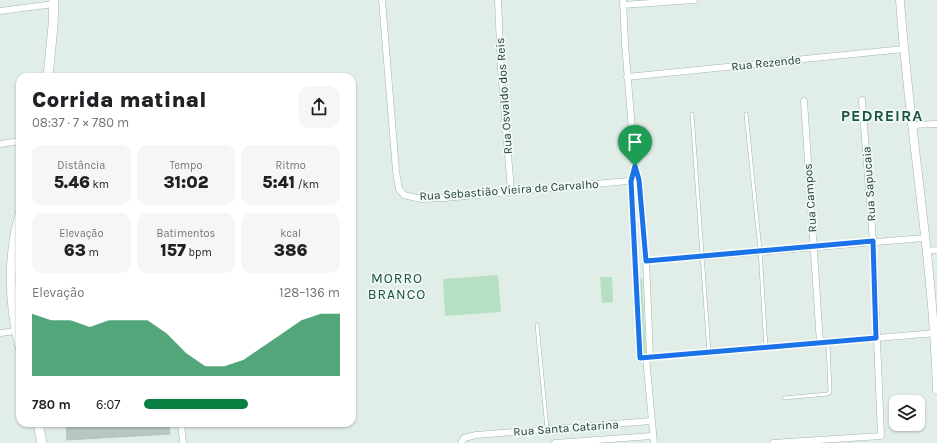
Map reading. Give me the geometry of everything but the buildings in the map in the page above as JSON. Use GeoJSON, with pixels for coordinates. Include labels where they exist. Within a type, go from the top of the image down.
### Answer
{"type":"FeatureCollection","features":[{"type":"Feature","properties":{"kind":"main road"},"geometry":{"type":"LineString","coordinates":[[48,73],[54,2]]}},
{"type":"Feature","properties":{"kind":"main road"},"geometry":{"type":"LineString","coordinates":[[16,233],[12,252],[11,283],[16,331]]}},
{"type":"Feature","properties":{"kind":"main road"},"geometry":{"type":"LineString","coordinates":[[39,427],[42,443]]}},
{"type":"Feature","properties":{"kind":"street","name":"Rua Sebastião Vieira de Carvalho"},"geometry":{"type":"LineString","coordinates":[[382,0],[396,171],[399,189],[404,195],[421,199],[639,180]]}},
{"type":"Feature","properties":{"kind":"street","name":"Rua Osvaldo dos Reis"},"geometry":{"type":"LineString","coordinates":[[498,0],[501,69],[511,191]]}},
{"type":"Feature","properties":{"kind":"street"},"geometry":{"type":"LineString","coordinates":[[645,357],[646,261],[639,180],[635,166],[627,77],[623,2],[694,0]]}},
{"type":"Feature","properties":{"kind":"street"},"geometry":{"type":"LineString","coordinates":[[900,0],[911,125],[936,333],[937,390]]}},
{"type":"Feature","properties":{"kind":"street"},"geometry":{"type":"LineString","coordinates":[[0,10],[54,2]]}},
{"type":"Feature","properties":{"kind":"street","name":"Rua Rezende"},"geometry":{"type":"LineString","coordinates":[[627,77],[904,49]]}},
{"type":"Feature","properties":{"kind":"street","name":"Rua Sapucaia"},"geometry":{"type":"LineString","coordinates":[[799,442],[881,436],[873,241],[862,100]]}},
{"type":"Feature","properties":{"kind":"street","name":"Rua Campos"},"geometry":{"type":"LineString","coordinates":[[804,101],[820,343]]}},
{"type":"Feature","properties":{"kind":"street"},"geometry":{"type":"LineString","coordinates":[[911,125],[937,124]]}},
{"type":"Feature","properties":{"kind":"street"},"geometry":{"type":"LineString","coordinates":[[0,144],[16,142]]}},
{"type":"Feature","properties":{"kind":"street"},"geometry":{"type":"LineString","coordinates":[[635,166],[631,181],[636,274],[652,436],[654,443]]}},
{"type":"Feature","properties":{"kind":"street"},"geometry":{"type":"LineString","coordinates":[[646,261],[760,250],[924,238]]}},
{"type":"Feature","properties":{"kind":"street"},"geometry":{"type":"LineString","coordinates":[[926,251],[937,250]]}},
{"type":"Feature","properties":{"kind":"street"},"geometry":{"type":"LineString","coordinates":[[636,274],[646,273]]}},
{"type":"Feature","properties":{"kind":"street"},"geometry":{"type":"LineString","coordinates":[[0,333],[16,331]]}},
{"type":"Feature","properties":{"kind":"street"},"geometry":{"type":"LineString","coordinates":[[645,357],[709,353],[936,333]]}},
{"type":"Feature","properties":{"kind":"street","name":"Rua Santa Catarina"},"geometry":{"type":"LineString","coordinates":[[461,443],[464,438],[468,436],[651,421]]}},
{"type":"Feature","properties":{"kind":"street"},"geometry":{"type":"LineString","coordinates":[[181,427],[183,443]]}},
{"type":"Feature","properties":{"kind":"street"},"geometry":{"type":"LineString","coordinates":[[550,429],[555,443]]}},
{"type":"Feature","properties":{"kind":"street","name":"Rua Santa Catarina"},"geometry":{"type":"LineString","coordinates":[[555,443],[608,441],[652,436]]}},
{"type":"Feature","properties":{"kind":"street"},"geometry":{"type":"LineString","coordinates":[[773,443],[799,442]]}},
{"type":"Feature","properties":{"kind":"lane"},"geometry":{"type":"LineString","coordinates":[[692,114],[709,353]]}},
{"type":"Feature","properties":{"kind":"lane"},"geometry":{"type":"LineString","coordinates":[[746,114],[760,250],[766,348]]}},
{"type":"Feature","properties":{"kind":"lane"},"geometry":{"type":"LineString","coordinates":[[537,325],[550,429]]}},
{"type":"Feature","properties":{"kind":"lane"},"geometry":{"type":"LineString","coordinates":[[784,398],[828,394],[830,392],[828,343]]}},
{"type":"Feature","properties":{"kind":"green space"},"geometry":{"type":"Polygon","coordinates":[[[498,275],[501,312],[445,316],[443,279],[498,275]]]}},
{"type":"Feature","properties":{"kind":"green space"},"geometry":{"type":"Polygon","coordinates":[[[600,277],[612,277],[613,302],[602,303],[600,277]]]}},
{"type":"Feature","properties":{"kind":"green space"},"geometry":{"type":"Polygon","coordinates":[[[639,279],[642,279],[646,354],[643,353],[639,279]]]}},
{"type":"Feature","properties":{"kind":"district","name":"PEDREIRA"},"geometry":{"type":"Point","coordinates":[882,115]}},
{"type":"Feature","properties":{"kind":"district","name":"MORRO BRANCO"},"geometry":{"type":"Point","coordinates":[397,286]}},
{"type":"Feature","properties":{"kind":"route"},"geometry":{"type":"LineString","coordinates":[[635,166],[639,180],[646,261],[873,241],[876,338],[640,358],[631,181],[635,166]]}}]}
